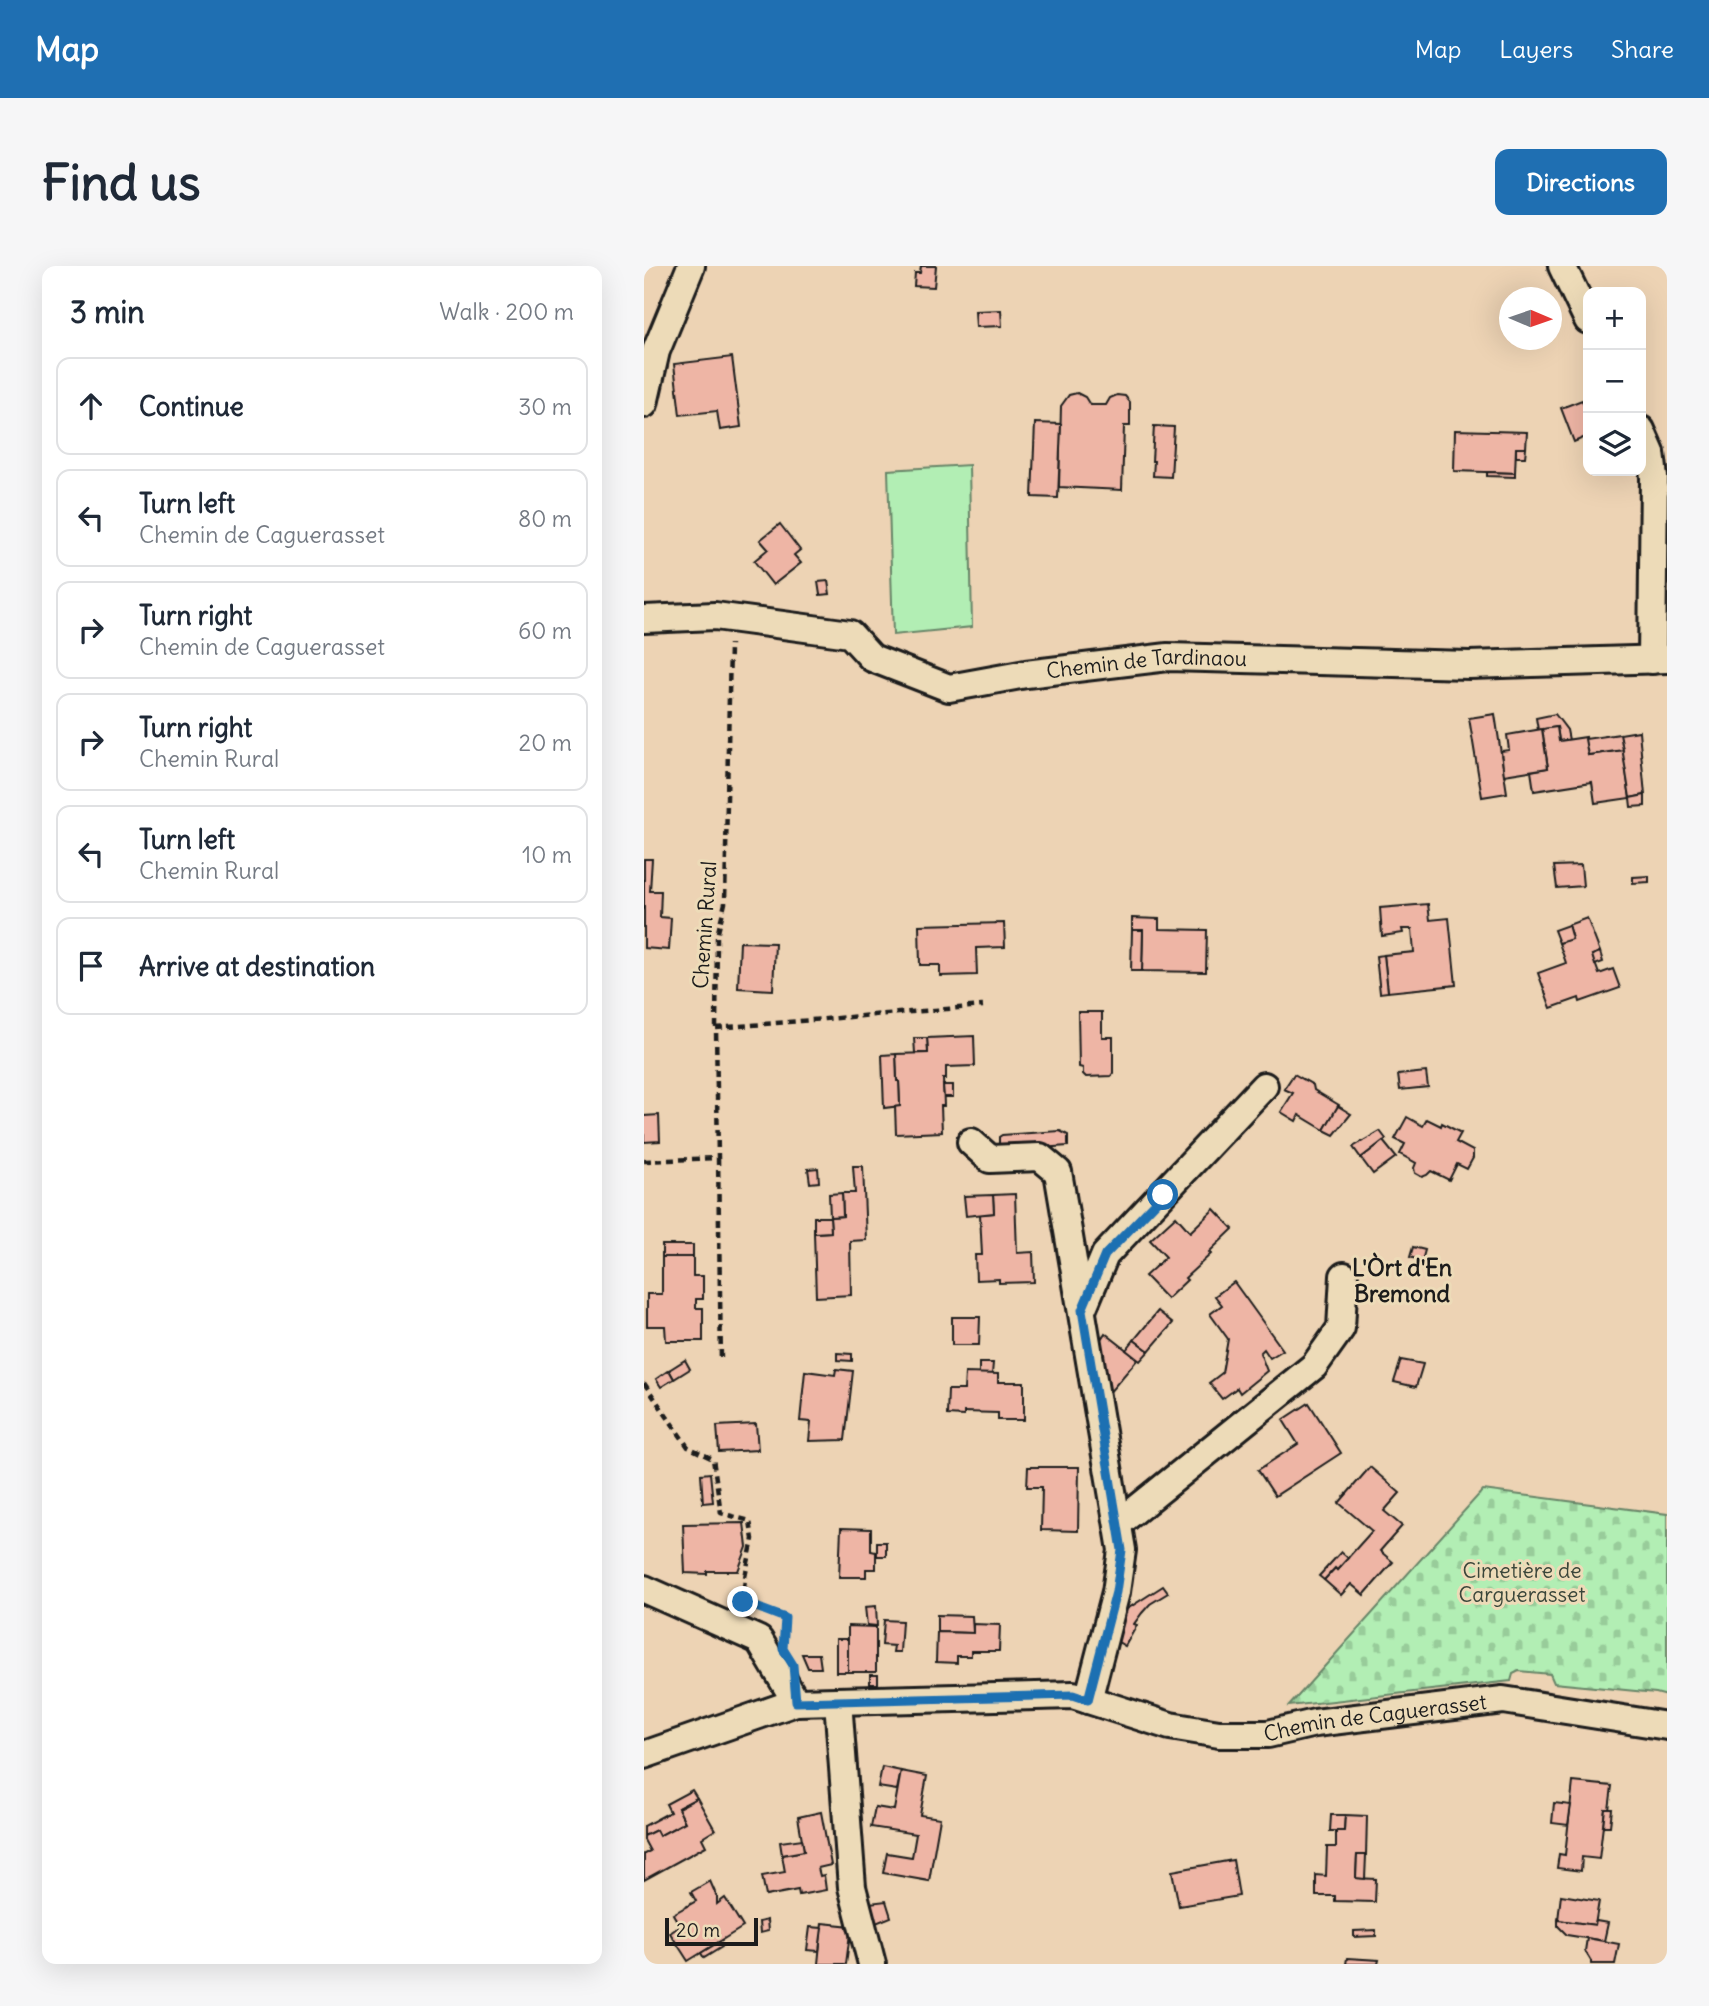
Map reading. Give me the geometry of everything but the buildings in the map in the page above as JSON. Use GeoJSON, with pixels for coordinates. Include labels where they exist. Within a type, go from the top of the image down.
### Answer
{"type":"FeatureCollection","features":[{"type":"Feature","properties":{"kind":"street"},"geometry":{"type":"LineString","coordinates":[[644,404],[656,351],[691,266]]}},
{"type":"Feature","properties":{"kind":"street"},"geometry":{"type":"LineString","coordinates":[[1562,266],[1583,310]]}},
{"type":"Feature","properties":{"kind":"street"},"geometry":{"type":"LineString","coordinates":[[1646,442],[1651,453],[1654,477],[1659,660]]}},
{"type":"Feature","properties":{"kind":"street","name":"Chemin de Tardinaou"},"geometry":{"type":"LineString","coordinates":[[644,619],[715,616],[850,634],[872,658],[949,688],[1026,674],[1168,657],[1469,665],[1659,660]]}},
{"type":"Feature","properties":{"kind":"street"},"geometry":{"type":"LineString","coordinates":[[1082,1310],[1105,1255],[1264,1086]]}},
{"type":"Feature","properties":{"kind":"street"},"geometry":{"type":"LineString","coordinates":[[971,1142],[990,1159],[1040,1157],[1058,1172],[1122,1550],[1116,1592],[1088,1700]]}},
{"type":"Feature","properties":{"kind":"street"},"geometry":{"type":"LineString","coordinates":[[1118,1524],[1314,1366],[1341,1328],[1344,1276]]}},
{"type":"Feature","properties":{"kind":"street"},"geometry":{"type":"LineString","coordinates":[[644,1589],[759,1640],[796,1702]]}},
{"type":"Feature","properties":{"kind":"street","name":"Chemin de Caguerasset"},"geometry":{"type":"LineString","coordinates":[[644,1755],[796,1702],[1073,1695],[1170,1726],[1219,1734],[1268,1734],[1315,1723],[1503,1700],[1667,1726]]}},
{"type":"Feature","properties":{"kind":"street"},"geometry":{"type":"LineString","coordinates":[[838,1701],[852,1887],[872,1964]]}},
{"type":"Feature","properties":{"kind":"path","name":"Chemin Rural"},"geometry":{"type":"LineString","coordinates":[[721,1362],[717,936],[725,903],[729,653],[732,619]]}},
{"type":"Feature","properties":{"kind":"path"},"geometry":{"type":"LineString","coordinates":[[716,1028],[984,1006]]}},
{"type":"Feature","properties":{"kind":"path"},"geometry":{"type":"LineString","coordinates":[[644,1161],[719,1158]]}},
{"type":"Feature","properties":{"kind":"path"},"geometry":{"type":"LineString","coordinates":[[644,1383],[688,1447],[713,1459],[721,1513],[751,1521],[753,1539],[743,1602],[753,1606]]}},
{"type":"Feature","properties":{"kind":"path"},"geometry":{"type":"LineString","coordinates":[[774,1614],[785,1618],[784,1639]]}},
{"type":"Feature","properties":{"kind":"green space"},"geometry":{"type":"Polygon","coordinates":[[[969,465],[972,627],[893,635],[888,470],[969,465]]]}},
{"type":"Feature","properties":{"kind":"green space","name":"Cimetière de Carguerasset"},"geometry":{"type":"Polygon","coordinates":[[[1483,1490],[1667,1514],[1667,1696],[1554,1683],[1550,1674],[1519,1671],[1513,1674],[1511,1681],[1289,1706],[1483,1490]]]}},
{"type":"Feature","properties":{"kind":"district","name":"L'Òrt d'En Bremond"},"geometry":{"type":"Point","coordinates":[1402,1281]}},
{"type":"Feature","properties":{"kind":"route"},"geometry":{"type":"LineString","coordinates":[[743,1602],[785,1618],[783,1649],[793,1665],[796,1702],[1073,1695],[1088,1700],[1116,1592],[1122,1550],[1082,1310],[1105,1255],[1163,1195]]}}]}
